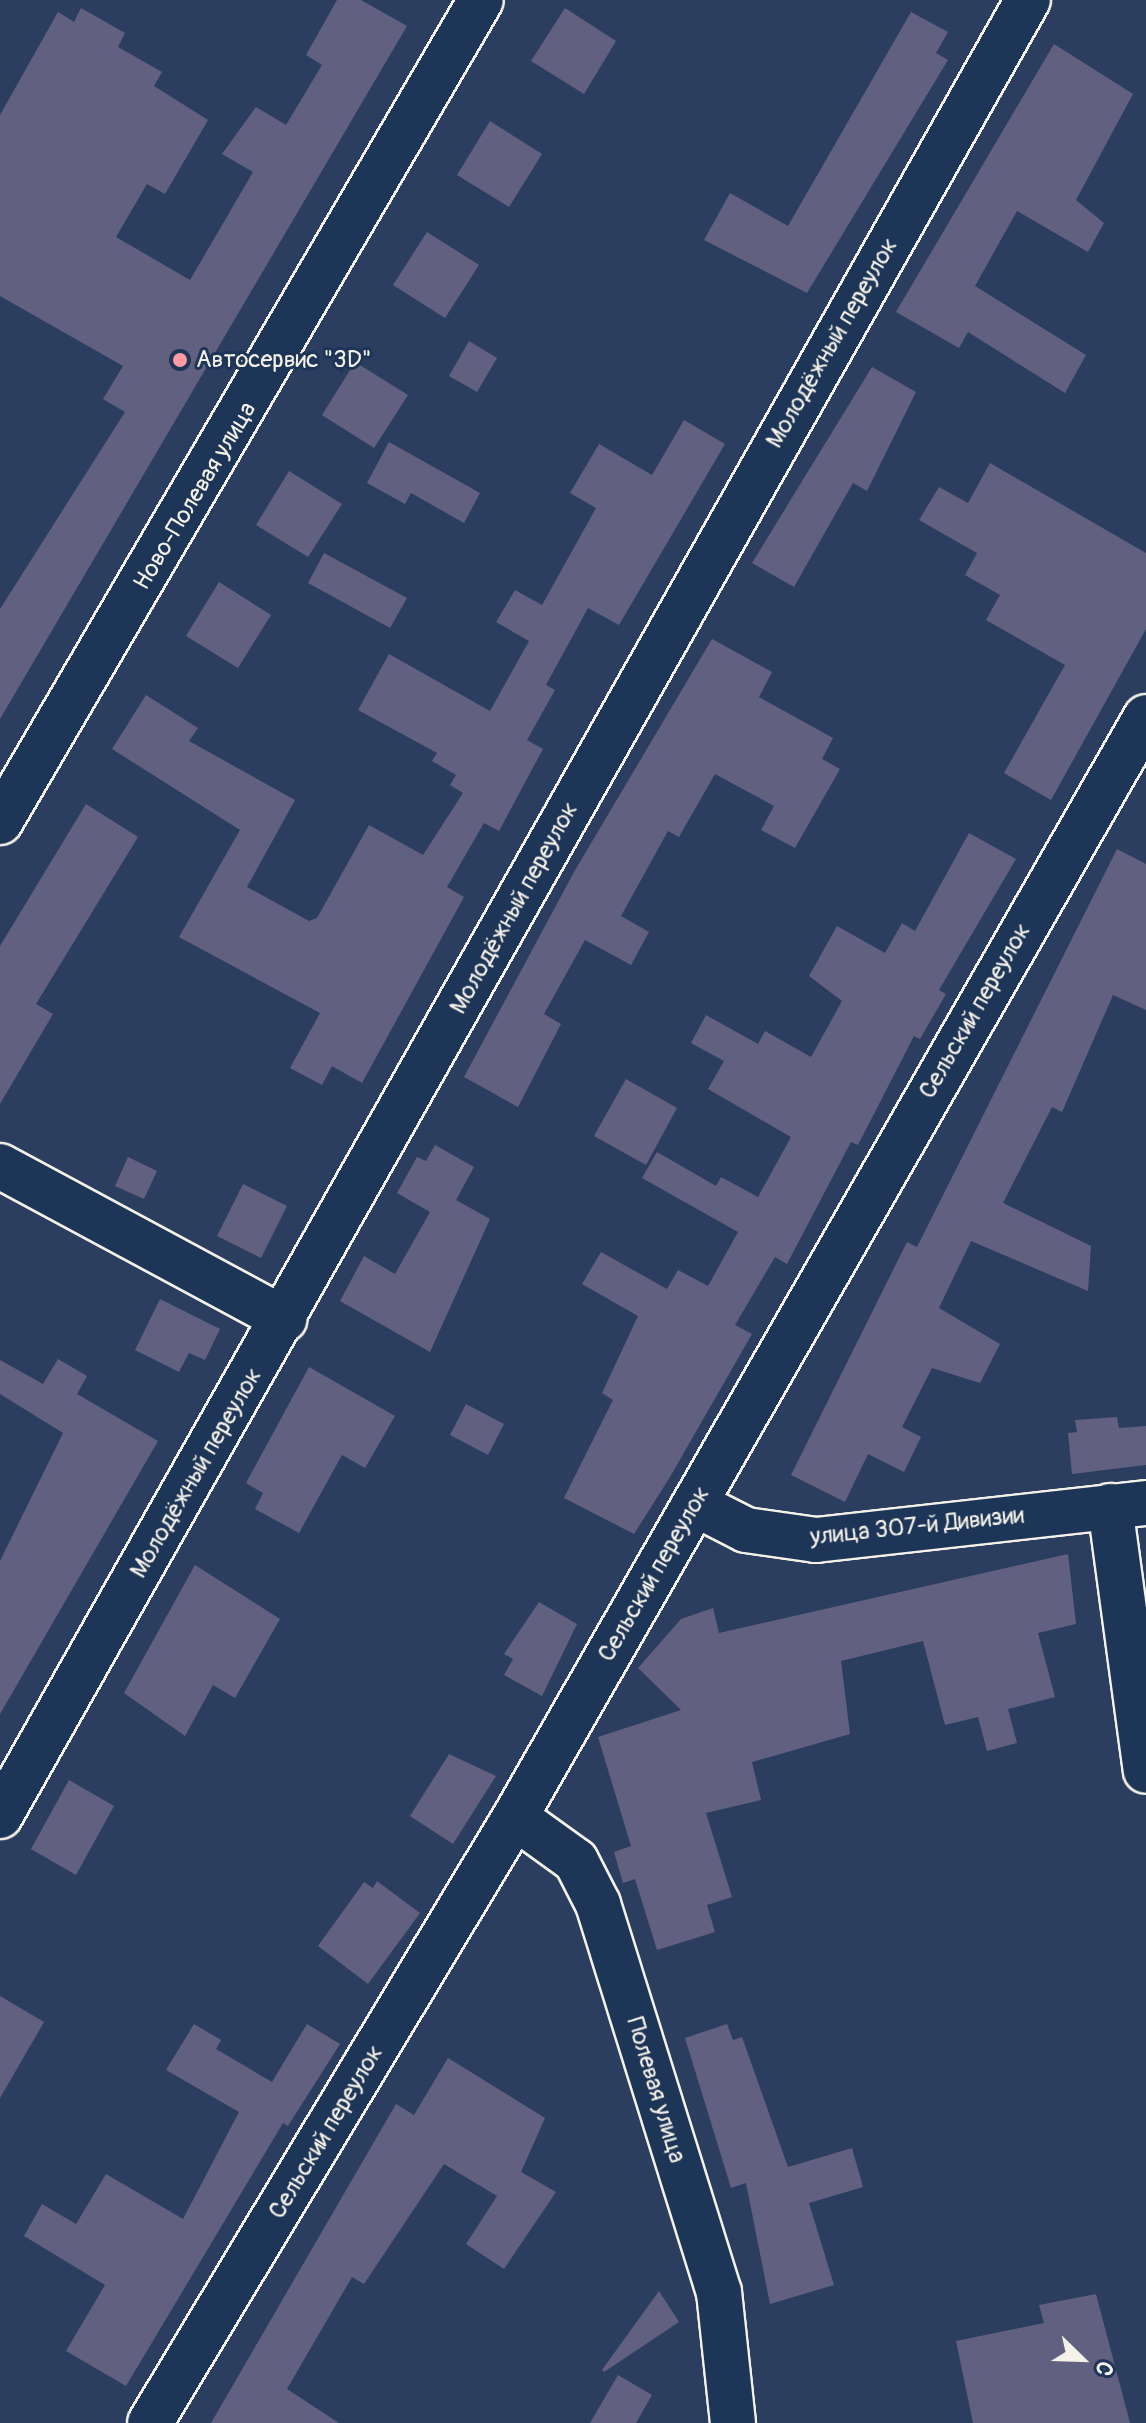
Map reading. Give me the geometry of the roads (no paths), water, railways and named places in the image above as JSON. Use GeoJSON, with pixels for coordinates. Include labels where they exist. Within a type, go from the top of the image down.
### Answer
{"type":"FeatureCollection","features":[{"type":"Feature","properties":{"kind":"street","name":"Ново-Полевая улица"},"geometry":{"type":"LineString","coordinates":[[0,822],[481,0]]}},
{"type":"Feature","properties":{"kind":"street","name":"Молодёжный переулок"},"geometry":{"type":"LineString","coordinates":[[0,1816],[1028,0]]}},
{"type":"Feature","properties":{"kind":"street","name":"Сельский переулок"},"geometry":{"type":"LineString","coordinates":[[150,2423],[515,1817],[1146,717]]}},
{"type":"Feature","properties":{"kind":"street"},"geometry":{"type":"LineString","coordinates":[[0,1166],[284,1319]]}},
{"type":"Feature","properties":{"kind":"street","name":"улица 307-й Дивизии"},"geometry":{"type":"LineString","coordinates":[[695,1504],[746,1530],[816,1540],[1128,1505]]}},
{"type":"Feature","properties":{"kind":"street"},"geometry":{"type":"LineString","coordinates":[[1128,1505],[1146,1771]]}},
{"type":"Feature","properties":{"kind":"street","name":"Полевая улица"},"geometry":{"type":"LineString","coordinates":[[515,1817],[576,1861],[598,1904],[719,2292],[729,2415]]}},
{"type":"Feature","properties":{"kind":"place","name":"Автосервис \"3D\""},"geometry":{"type":"Point","coordinates":[180,360]}}]}
